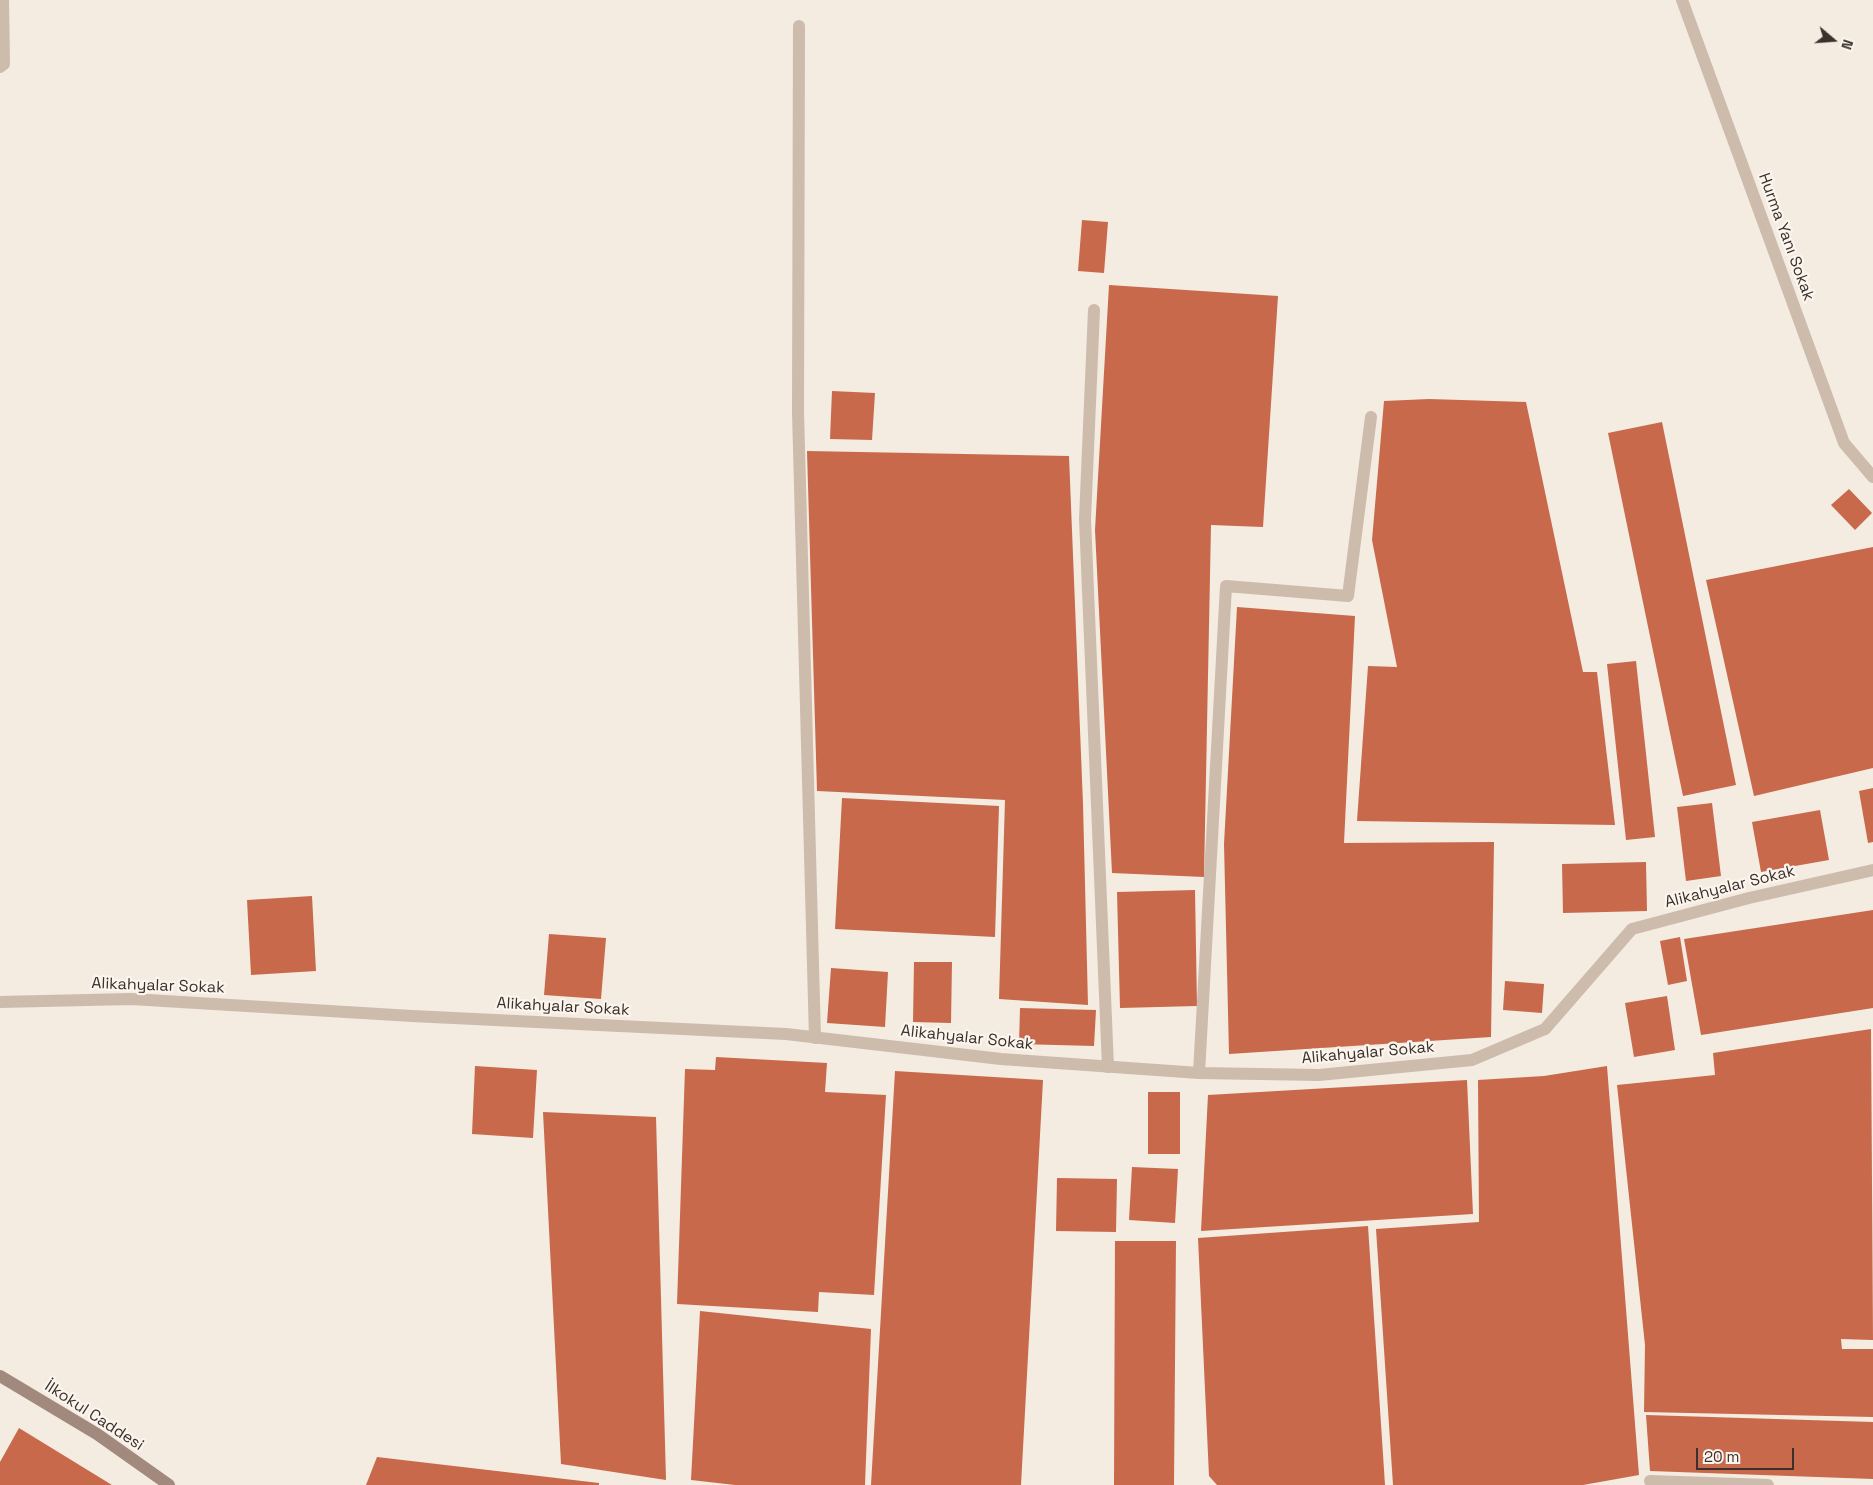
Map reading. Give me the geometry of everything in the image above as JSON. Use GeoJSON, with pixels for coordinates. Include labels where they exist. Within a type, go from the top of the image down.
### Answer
{"type":"FeatureCollection","features":[{"type":"Feature","properties":{"kind":"street"},"geometry":{"type":"LineString","coordinates":[[0,67],[4,64],[3,0]]}},
{"type":"Feature","properties":{"kind":"street","name":"Hurma Yanı Sokak"},"geometry":{"type":"LineString","coordinates":[[1682,0],[1844,443],[1873,476]]}},
{"type":"Feature","properties":{"kind":"street"},"geometry":{"type":"LineString","coordinates":[[799,26],[798,412],[815,1038]]}},
{"type":"Feature","properties":{"kind":"street"},"geometry":{"type":"LineString","coordinates":[[1094,310],[1084,519],[1108,1067]]}},
{"type":"Feature","properties":{"kind":"street"},"geometry":{"type":"LineString","coordinates":[[1199,1074],[1226,586],[1348,596],[1370,417]]}},
{"type":"Feature","properties":{"kind":"street","name":"Alikahyalar Sokak"},"geometry":{"type":"LineString","coordinates":[[0,1002],[131,999],[815,1038],[1002,1059],[1199,1074],[1319,1075],[1472,1060],[1545,1030],[1632,929],[1749,898],[1873,870]]}},
{"type":"Feature","properties":{"kind":"street","name":"İlkokul Caddesi"},"geometry":{"type":"LineString","coordinates":[[0,1376],[96,1434],[169,1485]]}},
{"type":"Feature","properties":{"kind":"street"},"geometry":{"type":"LineString","coordinates":[[1650,1481],[1768,1485]]}},
{"type":"Feature","properties":{"kind":"building"},"geometry":{"type":"Polygon","coordinates":[[[1082,220],[1108,222],[1104,273],[1078,271],[1082,220]]]}},
{"type":"Feature","properties":{"kind":"building"},"geometry":{"type":"Polygon","coordinates":[[[1109,285],[1278,296],[1263,527],[1211,525],[1204,877],[1112,873],[1095,530],[1109,285]]]}},
{"type":"Feature","properties":{"kind":"building"},"geometry":{"type":"Polygon","coordinates":[[[832,391],[875,393],[872,440],[830,439],[832,391]]]}},
{"type":"Feature","properties":{"kind":"building"},"geometry":{"type":"Polygon","coordinates":[[[1429,399],[1526,402],[1583,672],[1597,672],[1615,825],[1357,821],[1368,666],[1397,667],[1372,540],[1384,401],[1429,399]]]}},
{"type":"Feature","properties":{"kind":"building"},"geometry":{"type":"Polygon","coordinates":[[[1662,422],[1736,785],[1683,796],[1608,433],[1662,422]]]}},
{"type":"Feature","properties":{"kind":"building"},"geometry":{"type":"Polygon","coordinates":[[[807,451],[1069,456],[1083,804],[1088,1005],[999,999],[1005,800],[817,791],[807,451]]]}},
{"type":"Feature","properties":{"kind":"building"},"geometry":{"type":"Polygon","coordinates":[[[1849,489],[1872,513],[1855,530],[1831,505],[1849,489]]]}},
{"type":"Feature","properties":{"kind":"building"},"geometry":{"type":"Polygon","coordinates":[[[1873,547],[1873,768],[1754,796],[1706,580],[1873,547]]]}},
{"type":"Feature","properties":{"kind":"building"},"geometry":{"type":"Polygon","coordinates":[[[1237,607],[1355,616],[1344,843],[1494,842],[1491,1037],[1229,1054],[1224,844],[1237,607]]]}},
{"type":"Feature","properties":{"kind":"building"},"geometry":{"type":"Polygon","coordinates":[[[1636,661],[1655,837],[1626,840],[1607,664],[1636,661]]]}},
{"type":"Feature","properties":{"kind":"building"},"geometry":{"type":"Polygon","coordinates":[[[1873,788],[1873,842],[1868,843],[1859,791],[1873,788]]]}},
{"type":"Feature","properties":{"kind":"building"},"geometry":{"type":"Polygon","coordinates":[[[842,798],[999,806],[995,937],[835,929],[842,798]]]}},
{"type":"Feature","properties":{"kind":"building"},"geometry":{"type":"Polygon","coordinates":[[[1712,803],[1721,876],[1686,881],[1677,807],[1712,803]]]}},
{"type":"Feature","properties":{"kind":"building"},"geometry":{"type":"Polygon","coordinates":[[[1820,810],[1829,860],[1761,872],[1752,822],[1820,810]]]}},
{"type":"Feature","properties":{"kind":"building"},"geometry":{"type":"Polygon","coordinates":[[[1646,862],[1647,911],[1563,913],[1562,864],[1646,862]]]}},
{"type":"Feature","properties":{"kind":"building"},"geometry":{"type":"Polygon","coordinates":[[[1195,890],[1197,1006],[1120,1008],[1117,892],[1195,890]]]}},
{"type":"Feature","properties":{"kind":"building"},"geometry":{"type":"Polygon","coordinates":[[[312,896],[316,971],[251,975],[247,900],[312,896]]]}},
{"type":"Feature","properties":{"kind":"building"},"geometry":{"type":"Polygon","coordinates":[[[1873,910],[1873,1008],[1701,1035],[1684,939],[1873,910]]]}},
{"type":"Feature","properties":{"kind":"building"},"geometry":{"type":"Polygon","coordinates":[[[549,934],[606,938],[601,999],[544,995],[549,934]]]}},
{"type":"Feature","properties":{"kind":"building"},"geometry":{"type":"Polygon","coordinates":[[[1680,937],[1687,981],[1668,985],[1660,941],[1680,937]]]}},
{"type":"Feature","properties":{"kind":"building"},"geometry":{"type":"Polygon","coordinates":[[[914,962],[952,962],[951,1023],[913,1022],[914,962]]]}},
{"type":"Feature","properties":{"kind":"building"},"geometry":{"type":"Polygon","coordinates":[[[831,968],[888,972],[885,1027],[827,1023],[831,968]]]}},
{"type":"Feature","properties":{"kind":"building"},"geometry":{"type":"Polygon","coordinates":[[[1505,981],[1544,984],[1542,1013],[1503,1010],[1505,981]]]}},
{"type":"Feature","properties":{"kind":"building"},"geometry":{"type":"Polygon","coordinates":[[[1667,996],[1675,1050],[1634,1057],[1625,1003],[1667,996]]]}},
{"type":"Feature","properties":{"kind":"building"},"geometry":{"type":"Polygon","coordinates":[[[1020,1008],[1096,1010],[1094,1046],[1019,1044],[1020,1008]]]}},
{"type":"Feature","properties":{"kind":"building"},"geometry":{"type":"Polygon","coordinates":[[[1871,1029],[1873,1340],[1841,1339],[1842,1349],[1873,1349],[1873,1417],[1644,1412],[1645,1345],[1617,1085],[1715,1075],[1713,1053],[1871,1029]]]}},
{"type":"Feature","properties":{"kind":"building"},"geometry":{"type":"Polygon","coordinates":[[[716,1057],[827,1063],[825,1092],[886,1095],[874,1295],[819,1292],[818,1312],[677,1304],[685,1069],[715,1070],[716,1057]]]}},
{"type":"Feature","properties":{"kind":"building"},"geometry":{"type":"Polygon","coordinates":[[[475,1066],[537,1070],[533,1138],[472,1134],[475,1066]]]}},
{"type":"Feature","properties":{"kind":"building"},"geometry":{"type":"Polygon","coordinates":[[[1607,1066],[1639,1475],[1583,1485],[1393,1485],[1376,1229],[1479,1222],[1478,1080],[1544,1076],[1607,1066]]]}},
{"type":"Feature","properties":{"kind":"building"},"geometry":{"type":"Polygon","coordinates":[[[895,1071],[1043,1080],[1021,1485],[871,1485],[895,1071]]]}},
{"type":"Feature","properties":{"kind":"building"},"geometry":{"type":"Polygon","coordinates":[[[1467,1080],[1473,1214],[1201,1231],[1208,1095],[1467,1080]]]}},
{"type":"Feature","properties":{"kind":"building"},"geometry":{"type":"Polygon","coordinates":[[[1148,1092],[1180,1092],[1180,1154],[1148,1154],[1148,1092]]]}},
{"type":"Feature","properties":{"kind":"building"},"geometry":{"type":"Polygon","coordinates":[[[543,1112],[656,1117],[666,1480],[561,1464],[543,1112]]]}},
{"type":"Feature","properties":{"kind":"building"},"geometry":{"type":"Polygon","coordinates":[[[1132,1167],[1178,1169],[1175,1223],[1129,1220],[1132,1167]]]}},
{"type":"Feature","properties":{"kind":"building"},"geometry":{"type":"Polygon","coordinates":[[[1057,1178],[1117,1179],[1116,1232],[1056,1231],[1057,1178]]]}},
{"type":"Feature","properties":{"kind":"building"},"geometry":{"type":"Polygon","coordinates":[[[1368,1226],[1385,1485],[1217,1485],[1209,1476],[1198,1238],[1368,1226]]]}},
{"type":"Feature","properties":{"kind":"building"},"geometry":{"type":"Polygon","coordinates":[[[1115,1241],[1176,1241],[1174,1485],[1114,1485],[1115,1241]]]}},
{"type":"Feature","properties":{"kind":"building"},"geometry":{"type":"Polygon","coordinates":[[[700,1311],[871,1329],[865,1485],[735,1485],[691,1480],[700,1311]]]}},
{"type":"Feature","properties":{"kind":"building"},"geometry":{"type":"Polygon","coordinates":[[[1646,1415],[1873,1422],[1873,1479],[1650,1471],[1646,1415]]]}},
{"type":"Feature","properties":{"kind":"building"},"geometry":{"type":"Polygon","coordinates":[[[19,1428],[112,1485],[0,1485],[0,1462],[19,1428]]]}},
{"type":"Feature","properties":{"kind":"building"},"geometry":{"type":"Polygon","coordinates":[[[377,1457],[599,1483],[599,1485],[366,1485],[377,1457]]]}}]}
